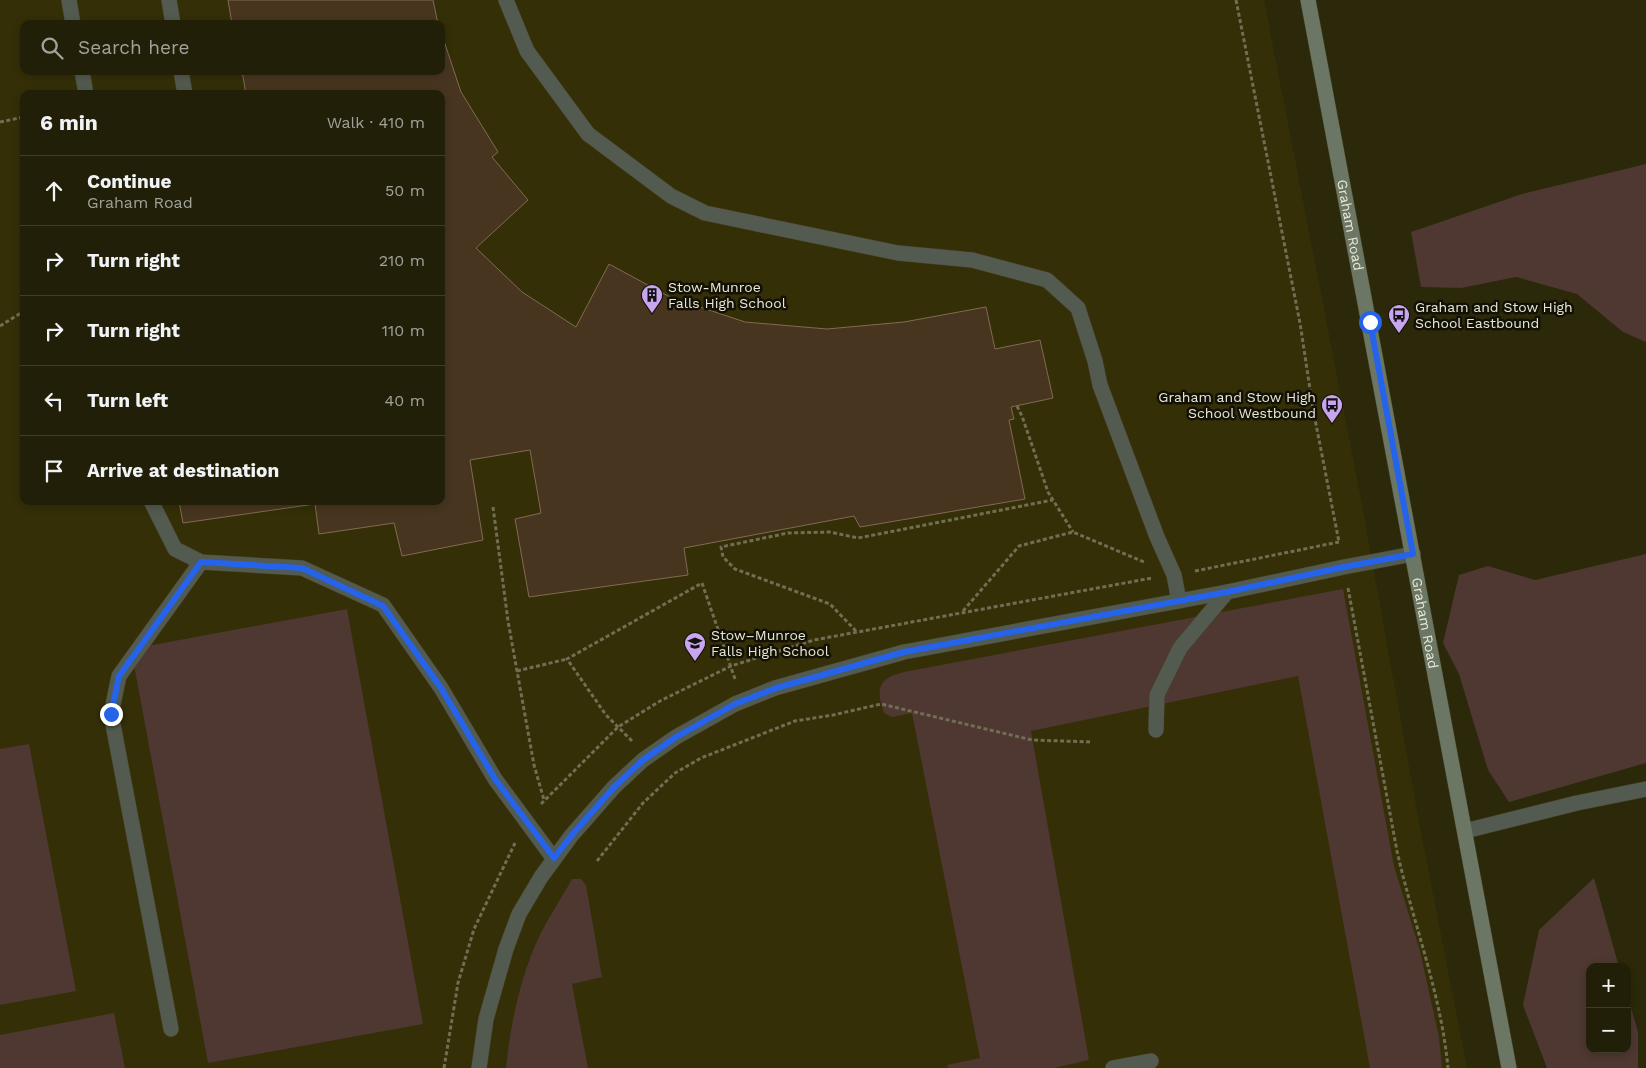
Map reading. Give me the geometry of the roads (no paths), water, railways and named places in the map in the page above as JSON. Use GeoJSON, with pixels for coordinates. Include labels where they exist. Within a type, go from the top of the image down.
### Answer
{"type":"FeatureCollection","features":[{"type":"Feature","properties":{"kind":"main road","name":"Graham Road"},"geometry":{"type":"LineString","coordinates":[[1308,0],[1509,1068]]}},
{"type":"Feature","properties":{"kind":"lane"},"geometry":{"type":"LineString","coordinates":[[69,0],[72,20]]}},
{"type":"Feature","properties":{"kind":"lane"},"geometry":{"type":"LineString","coordinates":[[168,0],[172,20]]}},
{"type":"Feature","properties":{"kind":"lane"},"geometry":{"type":"LineString","coordinates":[[506,0],[527,51],[588,134],[671,196],[705,213],[898,253],[972,260],[1047,280],[1078,308],[1095,361],[1100,385],[1157,537],[1174,575],[1179,601]]}},
{"type":"Feature","properties":{"kind":"lane"},"geometry":{"type":"LineString","coordinates":[[83,75],[85,90]]}},
{"type":"Feature","properties":{"kind":"lane"},"geometry":{"type":"LineString","coordinates":[[182,75],[184,90]]}},
{"type":"Feature","properties":{"kind":"lane"},"geometry":{"type":"LineString","coordinates":[[153,505],[175,549],[201,562],[302,568],[383,606],[441,688],[495,779],[554,858]]}},
{"type":"Feature","properties":{"kind":"lane"},"geometry":{"type":"LineString","coordinates":[[479,1068],[486,1019],[506,949],[519,914],[554,858],[614,787],[647,757],[676,737],[735,704],[776,688],[904,652],[1227,592],[1413,554]]}},
{"type":"Feature","properties":{"kind":"lane"},"geometry":{"type":"LineString","coordinates":[[171,1029],[111,714],[119,676],[201,562]]}},
{"type":"Feature","properties":{"kind":"lane"},"geometry":{"type":"LineString","coordinates":[[1156,730],[1157,695],[1180,648],[1227,592]]}},
{"type":"Feature","properties":{"kind":"lane"},"geometry":{"type":"LineString","coordinates":[[1465,831],[1577,803],[1646,789]]}},
{"type":"Feature","properties":{"kind":"lane"},"geometry":{"type":"LineString","coordinates":[[1113,1068],[1151,1060]]}},
{"type":"Feature","properties":{"kind":"place","name":"Stow-Munroe Falls High School"},"geometry":{"type":"Point","coordinates":[652,314]}},
{"type":"Feature","properties":{"kind":"place","name":"Graham and Stow High School Eastbound"},"geometry":{"type":"Point","coordinates":[1399,334]}},
{"type":"Feature","properties":{"kind":"place","name":"Graham and Stow High School Westbound"},"geometry":{"type":"Point","coordinates":[1332,424]}},
{"type":"Feature","properties":{"kind":"place","name":"Stow–Munroe Falls High School"},"geometry":{"type":"Point","coordinates":[695,662]}}]}
